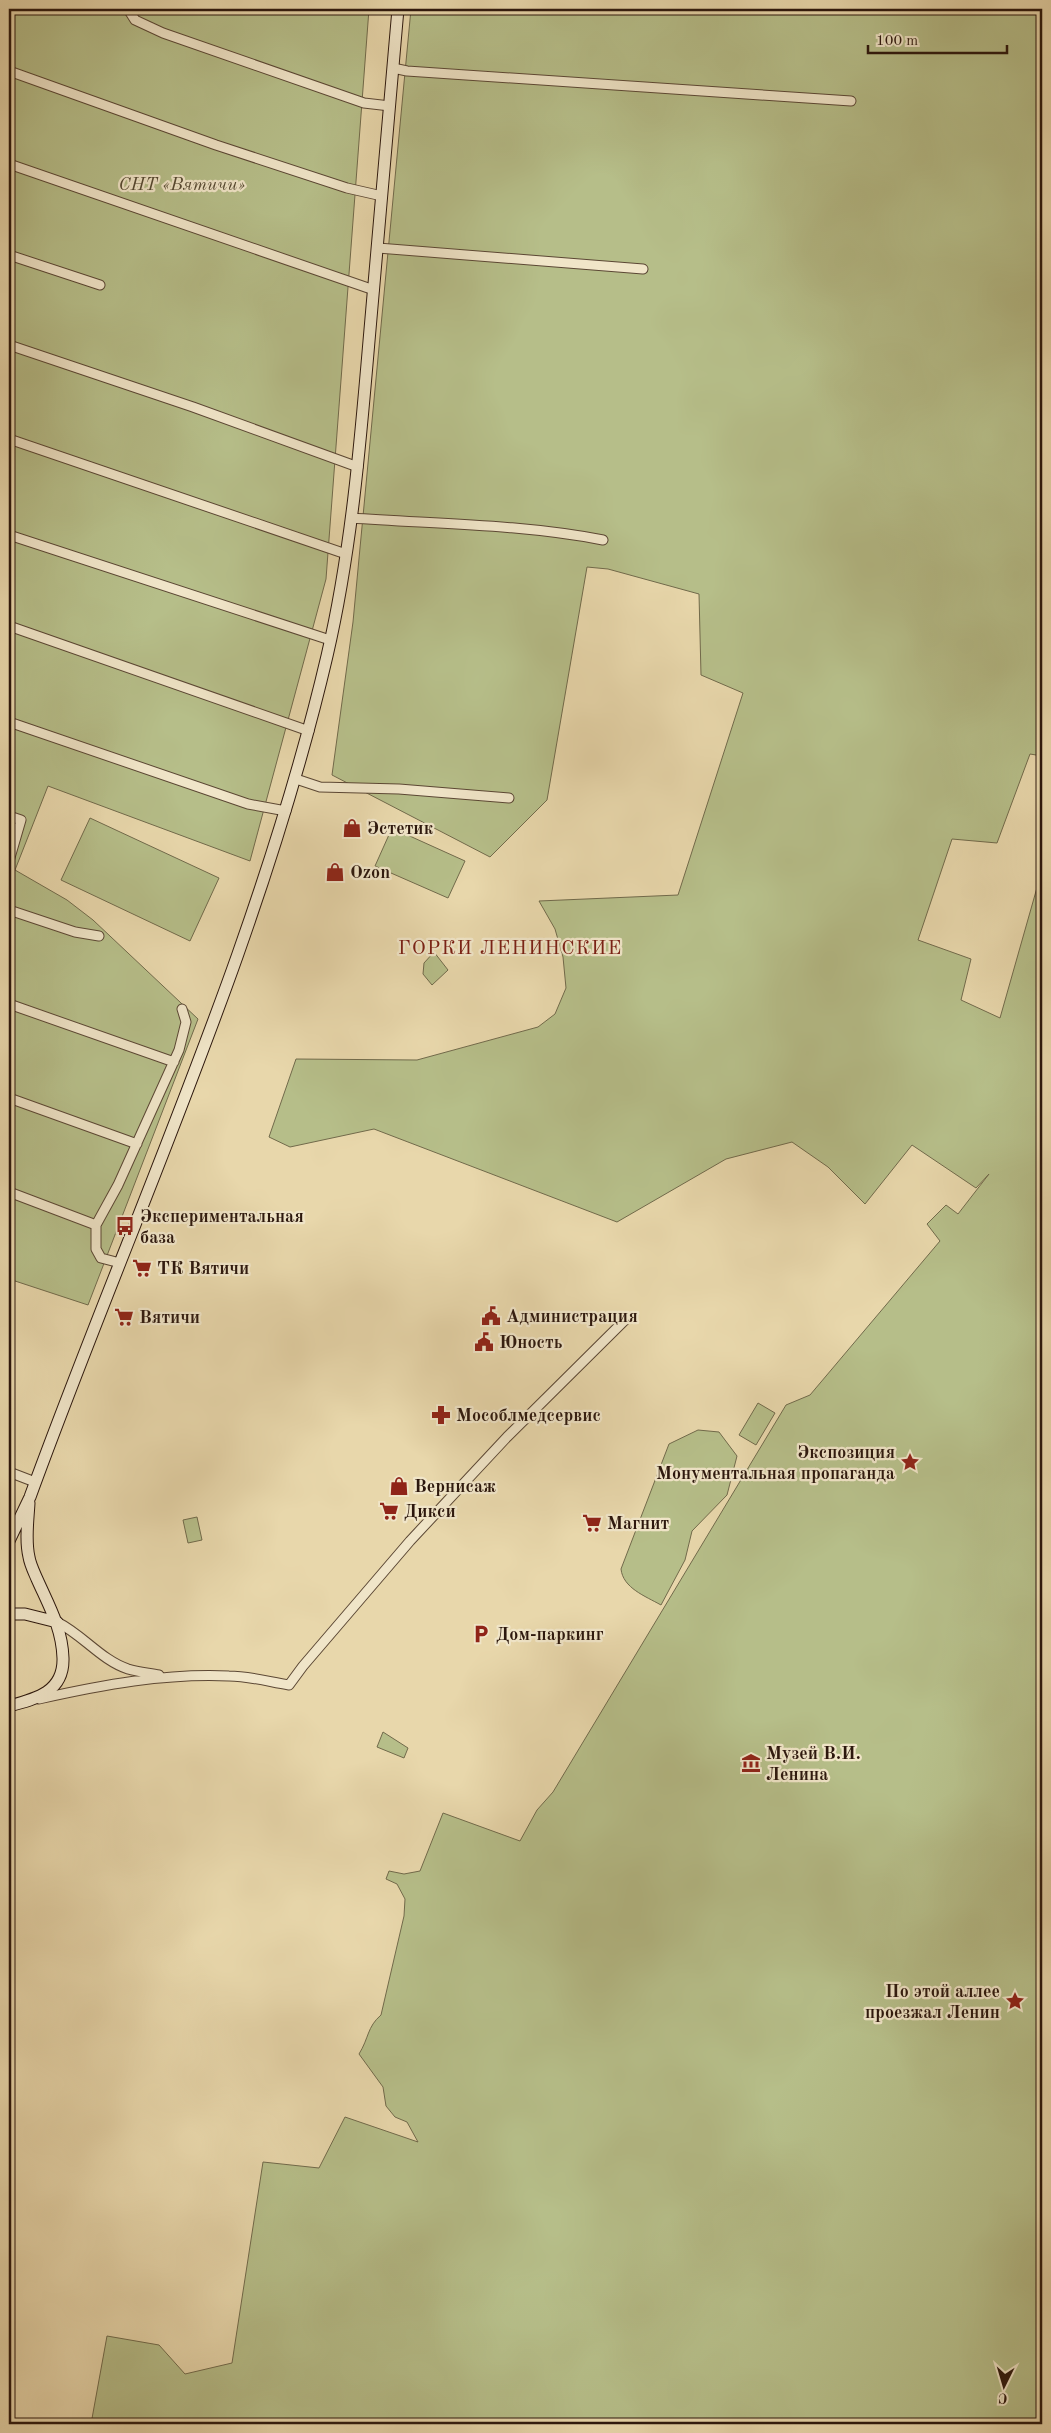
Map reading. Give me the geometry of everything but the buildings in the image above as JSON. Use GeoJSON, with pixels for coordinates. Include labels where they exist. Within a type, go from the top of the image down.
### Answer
{"type":"FeatureCollection","features":[{"type":"Feature","properties":{"kind":"main road"},"geometry":{"type":"LineString","coordinates":[[9,1541],[36,1482],[229,981],[296,779],[330,640],[346,554],[358,467],[398,9]]}},
{"type":"Feature","properties":{"kind":"main road"},"geometry":{"type":"LineString","coordinates":[[9,1706],[31,1701],[53,1688],[63,1672],[63,1641],[57,1622],[28,1558],[27,1532],[30,1497]]}},
{"type":"Feature","properties":{"kind":"main road"},"geometry":{"type":"LineString","coordinates":[[9,1614],[25,1614],[57,1622]]}},
{"type":"Feature","properties":{"kind":"street"},"geometry":{"type":"LineString","coordinates":[[128,9],[134,20],[163,33],[364,103],[390,106]]}},
{"type":"Feature","properties":{"kind":"street"},"geometry":{"type":"LineString","coordinates":[[393,68],[407,71],[851,101]]}},
{"type":"Feature","properties":{"kind":"street"},"geometry":{"type":"LineString","coordinates":[[9,71],[216,145],[347,188],[382,196]]}},
{"type":"Feature","properties":{"kind":"street"},"geometry":{"type":"LineString","coordinates":[[9,164],[374,290]]}},
{"type":"Feature","properties":{"kind":"street"},"geometry":{"type":"LineString","coordinates":[[378,248],[643,268]]}},
{"type":"Feature","properties":{"kind":"street"},"geometry":{"type":"LineString","coordinates":[[9,255],[100,285]]}},
{"type":"Feature","properties":{"kind":"street"},"geometry":{"type":"LineString","coordinates":[[9,345],[193,407],[358,467]]}},
{"type":"Feature","properties":{"kind":"street"},"geometry":{"type":"LineString","coordinates":[[9,439],[346,554]]}},
{"type":"Feature","properties":{"kind":"street"},"geometry":{"type":"LineString","coordinates":[[351,518],[474,524],[572,534],[603,540]]}},
{"type":"Feature","properties":{"kind":"street"},"geometry":{"type":"LineString","coordinates":[[9,536],[330,640]]}},
{"type":"Feature","properties":{"kind":"street"},"geometry":{"type":"LineString","coordinates":[[9,626],[308,731]]}},
{"type":"Feature","properties":{"kind":"street"},"geometry":{"type":"LineString","coordinates":[[9,722],[248,804],[286,810]]}},
{"type":"Feature","properties":{"kind":"street"},"geometry":{"type":"LineString","coordinates":[[296,779],[320,788],[399,789],[509,798]]}},
{"type":"Feature","properties":{"kind":"street"},"geometry":{"type":"LineString","coordinates":[[9,816],[21,820],[9,861]]}},
{"type":"Feature","properties":{"kind":"street"},"geometry":{"type":"LineString","coordinates":[[9,910],[75,932],[99,936]]}},
{"type":"Feature","properties":{"kind":"street"},"geometry":{"type":"LineString","coordinates":[[9,1004],[174,1062]]}},
{"type":"Feature","properties":{"kind":"street"},"geometry":{"type":"LineString","coordinates":[[120,1263],[101,1258],[96,1249],[96,1225],[137,1144],[174,1062],[186,1022],[182,1009]]}},
{"type":"Feature","properties":{"kind":"street"},"geometry":{"type":"LineString","coordinates":[[9,1098],[137,1144]]}},
{"type":"Feature","properties":{"kind":"street"},"geometry":{"type":"LineString","coordinates":[[9,1192],[96,1225]]}},
{"type":"Feature","properties":{"kind":"street"},"geometry":{"type":"LineString","coordinates":[[31,1701],[112,1683],[169,1678],[230,1676],[289,1685],[303,1666],[410,1541],[508,1437],[628,1318]]}},
{"type":"Feature","properties":{"kind":"street"},"geometry":{"type":"LineString","coordinates":[[9,1472],[36,1482]]}},
{"type":"Feature","properties":{"kind":"street"},"geometry":{"type":"LineString","coordinates":[[57,1622],[71,1629],[106,1658],[128,1669],[169,1678]]}},
{"type":"Feature","properties":{"kind":"green space","name":"СНТ «Вятичи»"},"geometry":{"type":"Polygon","coordinates":[[[9,9],[369,9],[326,579],[250,861],[48,786],[15,870],[67,900],[93,920],[198,1019],[88,1305],[9,1279],[9,9]]]}},
{"type":"Feature","properties":{"kind":"green space"},"geometry":{"type":"Polygon","coordinates":[[[411,9],[1042,9],[1042,756],[1030,754],[997,843],[952,839],[918,940],[971,959],[961,1000],[1000,1018],[1042,870],[1042,2424],[91,2424],[107,2336],[159,2345],[185,2374],[232,2363],[263,2162],[319,2168],[345,2117],[418,2142],[407,2122],[395,2117],[386,2106],[383,2087],[359,2054],[376,2019],[381,2015],[404,1916],[405,1899],[397,1884],[386,1879],[389,1871],[404,1874],[420,1871],[443,1813],[520,1841],[537,1810],[553,1792],[786,1405],[810,1395],[940,1241],[927,1224],[946,1205],[958,1214],[989,1174],[976,1188],[912,1145],[865,1204],[828,1167],[792,1142],[726,1159],[617,1222],[374,1129],[290,1147],[269,1137],[296,1059],[417,1060],[538,1027],[555,1014],[566,988],[563,957],[555,929],[539,901],[678,895],[743,693],[701,675],[699,594],[608,569],[587,567],[547,800],[490,857],[332,775],[353,622],[411,9]]]}},
{"type":"Feature","properties":{"kind":"green space"},"geometry":{"type":"Polygon","coordinates":[[[90,818],[219,878],[190,941],[61,880],[90,818]]]}},
{"type":"Feature","properties":{"kind":"green space"},"geometry":{"type":"Polygon","coordinates":[[[392,828],[465,861],[448,898],[375,866],[392,828]]]}},
{"type":"Feature","properties":{"kind":"green space"},"geometry":{"type":"Polygon","coordinates":[[[434,952],[448,970],[432,985],[423,974],[424,963],[434,952]]]}},
{"type":"Feature","properties":{"kind":"green space"},"geometry":{"type":"Polygon","coordinates":[[[758,1403],[775,1413],[756,1445],[739,1435],[758,1403]]]}},
{"type":"Feature","properties":{"kind":"green space"},"geometry":{"type":"Polygon","coordinates":[[[698,1430],[719,1432],[737,1456],[727,1495],[692,1531],[685,1560],[661,1605],[630,1586],[623,1576],[621,1569],[669,1444],[698,1430]]]}},
{"type":"Feature","properties":{"kind":"green space"},"geometry":{"type":"Polygon","coordinates":[[[197,1517],[202,1540],[188,1543],[183,1520],[197,1517]]]}},
{"type":"Feature","properties":{"kind":"green space"},"geometry":{"type":"Polygon","coordinates":[[[383,1732],[408,1748],[404,1758],[377,1747],[383,1732]]]}},
{"type":"Feature","properties":{"kind":"place","name":"Эстетик"},"geometry":{"type":"Point","coordinates":[352,828]}},
{"type":"Feature","properties":{"kind":"place","name":"Ozon"},"geometry":{"type":"Point","coordinates":[335,872]}},
{"type":"Feature","properties":{"kind":"place","name":"Экспериментальная база"},"geometry":{"type":"Point","coordinates":[125,1226]}},
{"type":"Feature","properties":{"kind":"place","name":"ТК Вятичи"},"geometry":{"type":"Point","coordinates":[142,1268]}},
{"type":"Feature","properties":{"kind":"place","name":"Администрация"},"geometry":{"type":"Point","coordinates":[491,1316]}},
{"type":"Feature","properties":{"kind":"place","name":"Вятичи"},"geometry":{"type":"Point","coordinates":[124,1317]}},
{"type":"Feature","properties":{"kind":"place","name":"Юность"},"geometry":{"type":"Point","coordinates":[484,1342]}},
{"type":"Feature","properties":{"kind":"place","name":"Мособлмедсервис"},"geometry":{"type":"Point","coordinates":[441,1415]}},
{"type":"Feature","properties":{"kind":"place","name":"Экспозиция Монументальная пропаганда"},"geometry":{"type":"Point","coordinates":[910,1462]}},
{"type":"Feature","properties":{"kind":"place","name":"Вернисаж"},"geometry":{"type":"Point","coordinates":[399,1486]}},
{"type":"Feature","properties":{"kind":"place","name":"Дикси"},"geometry":{"type":"Point","coordinates":[389,1511]}},
{"type":"Feature","properties":{"kind":"place","name":"Магнит"},"geometry":{"type":"Point","coordinates":[592,1523]}},
{"type":"Feature","properties":{"kind":"place","name":"Дом-паркинг"},"geometry":{"type":"Point","coordinates":[481,1634]}},
{"type":"Feature","properties":{"kind":"place","name":"Музей В.И. Ленина"},"geometry":{"type":"Point","coordinates":[751,1763]}},
{"type":"Feature","properties":{"kind":"place","name":"По этой аллее проезжал Ленин"},"geometry":{"type":"Point","coordinates":[1015,2001]}},
{"type":"Feature","properties":{"kind":"district","name":"ГОРКИ ЛЕНИНСКИЕ"},"geometry":{"type":"Point","coordinates":[510,947]}}]}
